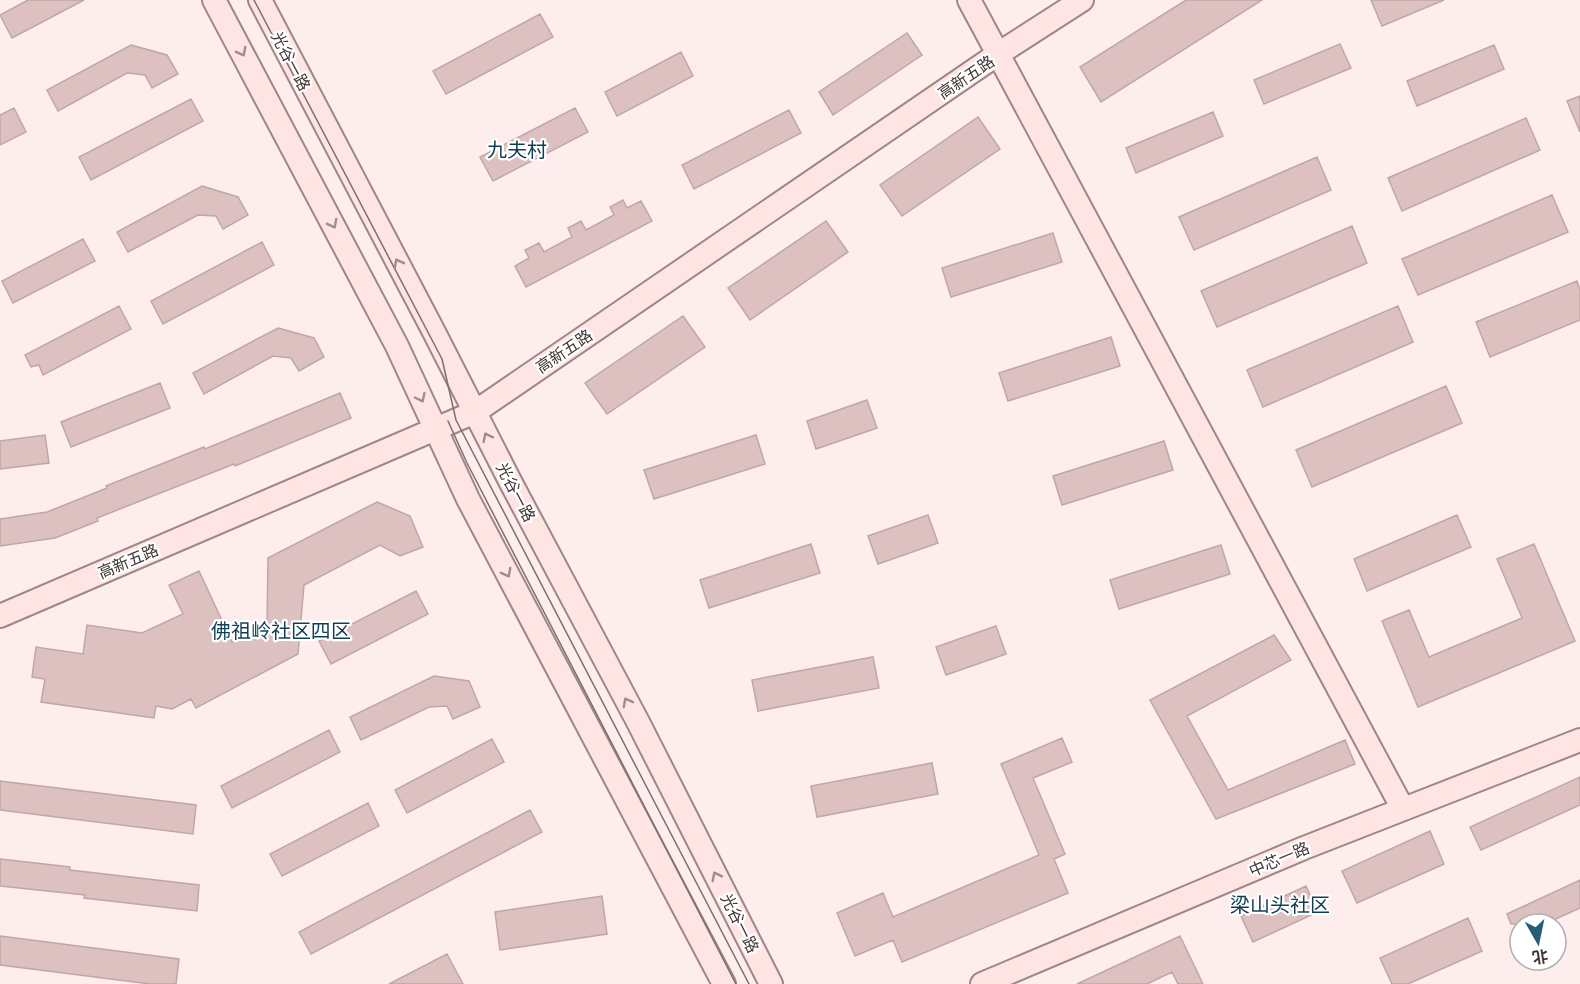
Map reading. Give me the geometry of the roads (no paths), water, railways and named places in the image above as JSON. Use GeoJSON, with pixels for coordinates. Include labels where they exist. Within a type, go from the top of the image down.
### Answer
{"type":"FeatureCollection","features":[{"type":"Feature","properties":{"kind":"main road"},"geometry":{"type":"LineString","coordinates":[[214,0],[397,346],[468,499],[724,984]]}},
{"type":"Feature","properties":{"kind":"main road","name":"光谷一路"},"geometry":{"type":"LineString","coordinates":[[260,0],[638,722],[771,984]]}},
{"type":"Feature","properties":{"kind":"main road"},"geometry":{"type":"LineString","coordinates":[[969,0],[1003,51]]}},
{"type":"Feature","properties":{"kind":"main road"},"geometry":{"type":"LineString","coordinates":[[981,0],[1003,51],[1408,808]]}},
{"type":"Feature","properties":{"kind":"main road","name":"高新五路"},"geometry":{"type":"LineString","coordinates":[[0,616],[475,412],[1003,51],[1082,0]]}},
{"type":"Feature","properties":{"kind":"main road","name":"中芯一路"},"geometry":{"type":"LineString","coordinates":[[982,984],[1304,848],[1580,740]]}},
{"type":"Feature","properties":{"kind":"tram line"},"geometry":{"type":"LineString","coordinates":[[254,0],[442,359],[456,420],[749,984]]}},
{"type":"Feature","properties":{"kind":"tram line"},"geometry":{"type":"LineString","coordinates":[[448,421],[467,463],[736,984]]}},
{"type":"Feature","properties":{"kind":"district","name":"九夫村"},"geometry":{"type":"Point","coordinates":[517,150]}},
{"type":"Feature","properties":{"kind":"district","name":"佛祖岭社区四区"},"geometry":{"type":"Point","coordinates":[281,631]}},
{"type":"Feature","properties":{"kind":"district","name":"梁山头社区"},"geometry":{"type":"Point","coordinates":[1280,905]}}]}
